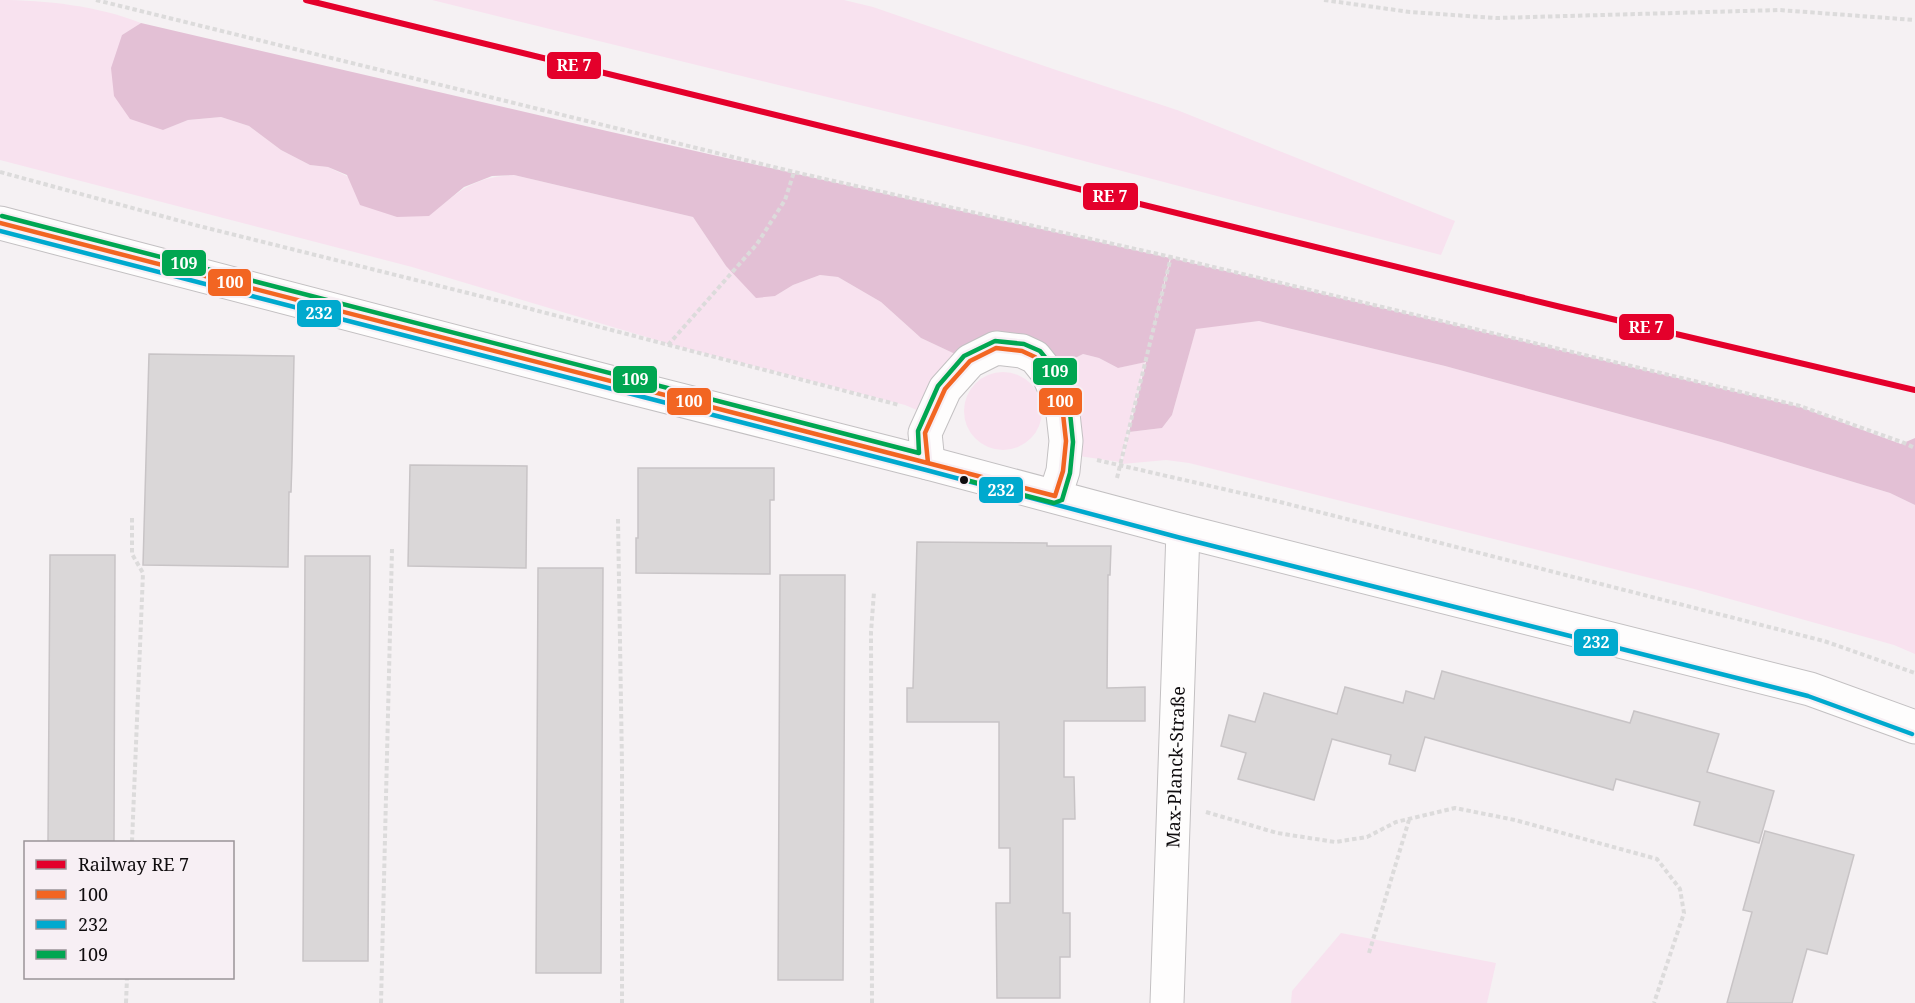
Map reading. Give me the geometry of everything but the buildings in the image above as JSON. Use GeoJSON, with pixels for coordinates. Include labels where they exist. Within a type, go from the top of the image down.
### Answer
{"type":"FeatureCollection","features":[{"type":"Feature","properties":{"kind":"street"},"geometry":{"type":"LineString","coordinates":[[0,223],[1183,531],[1810,689],[1915,727]]}},
{"type":"Feature","properties":{"kind":"street"},"geometry":{"type":"LineString","coordinates":[[928,463],[925,433],[945,389],[970,361],[996,348],[1022,351],[1035,357],[1047,372],[1062,405],[1066,441],[1063,471],[1055,496]]}},
{"type":"Feature","properties":{"kind":"street","name":"Max-Planck-Straße"},"geometry":{"type":"LineString","coordinates":[[1167,1003],[1183,531]]}},
{"type":"Feature","properties":{"kind":"path"},"geometry":{"type":"LineString","coordinates":[[96,0],[794,172],[1171,257],[1800,406],[1915,448]]}},
{"type":"Feature","properties":{"kind":"path"},"geometry":{"type":"LineString","coordinates":[[1324,0],[1410,12],[1496,18],[1779,10],[1915,20]]}},
{"type":"Feature","properties":{"kind":"path"},"geometry":{"type":"LineString","coordinates":[[668,345],[757,244],[785,200],[794,172]]}},
{"type":"Feature","properties":{"kind":"path"},"geometry":{"type":"LineString","coordinates":[[1108,511],[1171,257]]}},
{"type":"Feature","properties":{"kind":"path"},"geometry":{"type":"LineString","coordinates":[[132,518],[132,554],[144,573],[132,841]]}},
{"type":"Feature","properties":{"kind":"path"},"geometry":{"type":"LineString","coordinates":[[618,519],[622,764],[622,1003]]}},
{"type":"Feature","properties":{"kind":"path"},"geometry":{"type":"LineString","coordinates":[[381,1003],[392,549]]}},
{"type":"Feature","properties":{"kind":"path"},"geometry":{"type":"LineString","coordinates":[[873,1003],[871,632],[874,592]]}},
{"type":"Feature","properties":{"kind":"path"},"geometry":{"type":"LineString","coordinates":[[1174,803],[1277,832],[1335,842],[1367,837],[1396,822],[1455,808],[1515,820],[1657,859],[1680,889],[1684,913],[1654,1003]]}},
{"type":"Feature","properties":{"kind":"path"},"geometry":{"type":"LineString","coordinates":[[1369,953],[1409,819]]}},
{"type":"Feature","properties":{"kind":"path"},"geometry":{"type":"LineString","coordinates":[[126,1003],[127,979]]}},
{"type":"Feature","properties":{"kind":"shaded area"},"geometry":{"type":"Polygon","coordinates":[[[0,0],[72,5],[108,12],[141,23],[122,35],[163,130],[188,120],[221,117],[249,126],[281,150],[310,165],[328,167],[429,216],[449,199],[477,182],[514,175],[693,217],[726,266],[775,296],[793,285],[820,275],[838,277],[881,302],[921,338],[970,361],[931,416],[905,405],[673,345],[412,267],[0,160],[0,0]]]}},
{"type":"Feature","properties":{"kind":"shaded area"},"geometry":{"type":"Polygon","coordinates":[[[432,0],[844,0],[873,7],[1177,110],[1455,221],[1441,255],[1027,146],[432,0]]]}},
{"type":"Feature","properties":{"kind":"shaded area"},"geometry":{"type":"Polygon","coordinates":[[[141,23],[1170,258],[1151,338],[1171,258],[1800,407],[1901,444],[1915,438],[1915,505],[1890,493],[1721,442],[1445,366],[1259,321],[1196,329],[1172,415],[1162,428],[1129,432],[1146,362],[1118,368],[1099,358],[1083,354],[1048,372],[1034,356],[970,361],[921,338],[881,302],[838,277],[820,275],[793,285],[775,296],[756,298],[726,266],[693,217],[514,175],[492,176],[464,187],[429,216],[397,217],[360,205],[347,175],[328,167],[310,165],[281,150],[249,126],[221,117],[188,120],[163,130],[130,119],[114,96],[111,68],[122,35],[141,23]]]}},
{"type":"Feature","properties":{"kind":"shaded area"},"geometry":{"type":"Polygon","coordinates":[[[1259,321],[1445,366],[1721,442],[1890,493],[1915,505],[1915,654],[1894,645],[1694,589],[1189,463],[1166,460],[1122,464],[1129,432],[1162,428],[1172,415],[1196,328],[1259,321]]]}},
{"type":"Feature","properties":{"kind":"shaded area"},"geometry":{"type":"Polygon","coordinates":[[[1083,354],[1099,358],[1118,368],[1145,362],[1120,462],[1065,454],[1048,372],[1083,354]]]}},
{"type":"Feature","properties":{"kind":"shaded area"},"geometry":{"type":"Polygon","coordinates":[[[1003,372],[1018,375],[1031,383],[1039,396],[1042,411],[1039,426],[1031,439],[1018,447],[1003,450],[988,447],[975,439],[967,426],[964,411],[967,396],[975,383],[988,375],[1003,372]]]}},
{"type":"Feature","properties":{"kind":"shaded area"},"geometry":{"type":"Polygon","coordinates":[[[1341,933],[1496,963],[1487,1003],[1291,1003],[1292,991],[1341,933]]]}},
{"type":"Feature","properties":{"kind":"transit line"},"geometry":{"type":"LineString","coordinates":[[306,0],[1565,308],[1915,390]]}},
{"type":"Feature","properties":{"kind":"transit line","name":"109"},"geometry":{"type":"LineString","coordinates":[[2,216],[919,453],[918,431],[938,386],[964,356],[995,341],[1024,344],[1040,351],[1053,367],[1069,403],[1073,442],[1070,473],[1062,500],[1054,503],[966,480]]}},
{"type":"Feature","properties":{"kind":"transit line","name":"100"},"geometry":{"type":"LineString","coordinates":[[0,223],[1055,496],[1063,471],[1066,441],[1062,405],[1047,372],[1035,357],[1022,351],[996,348],[970,361],[945,389],[925,433],[928,463]]}},
{"type":"Feature","properties":{"kind":"transit line","name":"232"},"geometry":{"type":"LineString","coordinates":[[0,231],[1181,538],[1808,696],[1912,734]]}}]}
